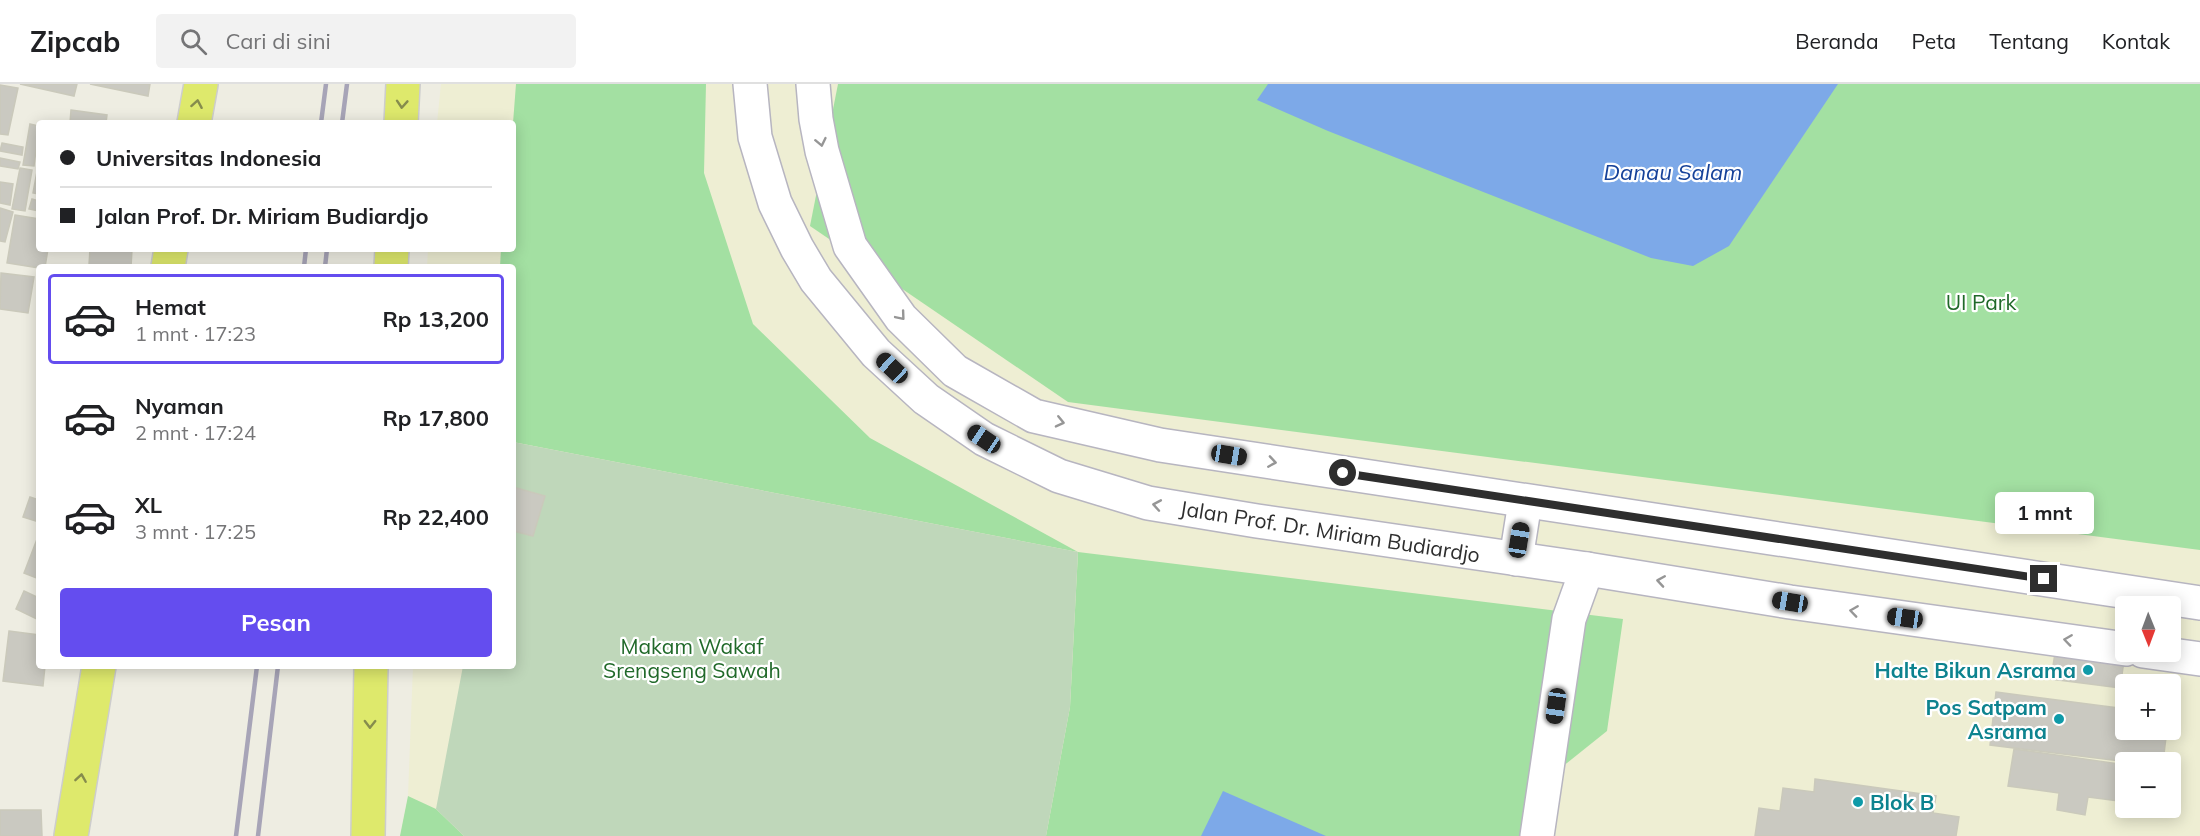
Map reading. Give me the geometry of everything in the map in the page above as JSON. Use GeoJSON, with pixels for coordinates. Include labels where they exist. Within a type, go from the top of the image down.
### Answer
{"type":"FeatureCollection","features":[{"type":"Feature","properties":{"kind":"main road"},"geometry":{"type":"LineString","coordinates":[[195,120],[201,84]]}},
{"type":"Feature","properties":{"kind":"main road"},"geometry":{"type":"LineString","coordinates":[[400,120],[403,84]]}},
{"type":"Feature","properties":{"kind":"main road"},"geometry":{"type":"LineString","coordinates":[[71,836],[99,669]]}},
{"type":"Feature","properties":{"kind":"main road"},"geometry":{"type":"LineString","coordinates":[[368,836],[371,669]]}},
{"type":"Feature","properties":{"kind":"street","name":"Jalan Prof. Dr. Miriam Budiardjo"},"geometry":{"type":"LineString","coordinates":[[750,84],[755,137],[775,202],[797,248],[816,280],[876,353],[926,399],[984,439],[1059,476],[1148,503],[1257,521],[1587,569],[1790,602],[2115,647]]}},
{"type":"Feature","properties":{"kind":"street"},"geometry":{"type":"LineString","coordinates":[[813,84],[822,151],[850,246],[901,318],[955,371],[1034,416],[1161,445],[2200,603]]}},
{"type":"Feature","properties":{"kind":"street"},"geometry":{"type":"LineString","coordinates":[[1516,559],[1525,502]]}},
{"type":"Feature","properties":{"kind":"street"},"geometry":{"type":"LineString","coordinates":[[1537,836],[1569,619],[1587,569]]}},
{"type":"Feature","properties":{"kind":"street"},"geometry":{"type":"LineString","coordinates":[[2181,656],[2200,659]]}},
{"type":"Feature","properties":{"kind":"shaded area"},"geometry":{"type":"Polygon","coordinates":[[[441,84],[2200,84],[2200,836],[400,836],[408,796],[413,669],[516,669],[516,264],[427,264],[428,252],[516,252],[516,120],[437,120],[441,84]]]}},
{"type":"Feature","properties":{"kind":"green space"},"geometry":{"type":"Polygon","coordinates":[[[516,84],[706,84],[704,173],[753,324],[870,438],[1078,552],[516,443],[516,264],[500,264],[501,252],[516,252],[516,120],[513,120],[516,84]]]}},
{"type":"Feature","properties":{"kind":"green space","name":"UI Park"},"geometry":{"type":"Polygon","coordinates":[[[838,84],[2200,84],[2200,550],[1068,402],[810,226],[838,84]]]}},
{"type":"Feature","properties":{"kind":"green space","name":"Makam Wakaf Srengseng Sawah"},"geometry":{"type":"Polygon","coordinates":[[[516,443],[1078,552],[1070,707],[1046,836],[464,836],[436,809],[462,669],[516,669],[516,443]]]}},
{"type":"Feature","properties":{"kind":"green space"},"geometry":{"type":"Polygon","coordinates":[[[1078,552],[1623,619],[1607,731],[1532,791],[1539,836],[1046,836],[1070,707],[1078,552]]]}},
{"type":"Feature","properties":{"kind":"green space"},"geometry":{"type":"Polygon","coordinates":[[[408,796],[436,809],[464,836],[400,836],[408,796]]]}},
{"type":"Feature","properties":{"kind":"water","name":"Danau Salam"},"geometry":{"type":"Polygon","coordinates":[[[1268,84],[1838,84],[1729,246],[1693,266],[1651,258],[1328,131],[1257,100],[1268,84]]]}},
{"type":"Feature","properties":{"kind":"water"},"geometry":{"type":"Polygon","coordinates":[[[1223,791],[1326,836],[1201,836],[1223,791]]]}},
{"type":"Feature","properties":{"kind":"building"},"geometry":{"type":"Polygon","coordinates":[[[20,84],[77,84],[74,96],[20,84]]]}},
{"type":"Feature","properties":{"kind":"building"},"geometry":{"type":"Polygon","coordinates":[[[90,84],[150,84],[148,96],[90,84]]]}},
{"type":"Feature","properties":{"kind":"building"},"geometry":{"type":"Polygon","coordinates":[[[0,85],[18,88],[8,135],[0,134],[0,85]]]}},
{"type":"Feature","properties":{"kind":"building"},"geometry":{"type":"Polygon","coordinates":[[[71,110],[107,115],[106,120],[70,120],[71,110]]]}},
{"type":"Feature","properties":{"kind":"building"},"geometry":{"type":"Polygon","coordinates":[[[30,124],[36,125],[34,166],[23,165],[30,124]]]}},
{"type":"Feature","properties":{"kind":"building"},"geometry":{"type":"Polygon","coordinates":[[[2,143],[23,147],[22,155],[0,151],[2,143]]]}},
{"type":"Feature","properties":{"kind":"building"},"geometry":{"type":"Polygon","coordinates":[[[0,158],[20,162],[18,169],[0,166],[0,158]]]}},
{"type":"Feature","properties":{"kind":"building"},"geometry":{"type":"Polygon","coordinates":[[[20,168],[32,170],[25,211],[12,209],[20,168]]]}},
{"type":"Feature","properties":{"kind":"building"},"geometry":{"type":"Polygon","coordinates":[[[36,177],[36,194],[33,193],[36,177]]]}},
{"type":"Feature","properties":{"kind":"building"},"geometry":{"type":"Polygon","coordinates":[[[0,182],[13,184],[10,205],[0,203],[0,182]]]}},
{"type":"Feature","properties":{"kind":"building"},"geometry":{"type":"Polygon","coordinates":[[[32,199],[36,200],[36,210],[29,209],[32,199]]]}},
{"type":"Feature","properties":{"kind":"building"},"geometry":{"type":"Polygon","coordinates":[[[0,208],[13,212],[5,242],[0,241],[0,208]]]}},
{"type":"Feature","properties":{"kind":"building"},"geometry":{"type":"Polygon","coordinates":[[[15,215],[36,218],[36,252],[48,252],[46,264],[36,264],[36,268],[7,263],[15,215]]]}},
{"type":"Feature","properties":{"kind":"building"},"geometry":{"type":"Polygon","coordinates":[[[90,252],[132,252],[131,264],[89,264],[90,252]]]}},
{"type":"Feature","properties":{"kind":"building"},"geometry":{"type":"Polygon","coordinates":[[[1,273],[34,277],[28,313],[0,309],[1,273]]]}},
{"type":"Feature","properties":{"kind":"building"},"geometry":{"type":"Polygon","coordinates":[[[516,488],[545,496],[533,536],[516,532],[516,488]]]}},
{"type":"Feature","properties":{"kind":"building"},"geometry":{"type":"Polygon","coordinates":[[[30,497],[36,499],[36,521],[23,517],[30,497]]]}},
{"type":"Feature","properties":{"kind":"building"},"geometry":{"type":"Polygon","coordinates":[[[36,542],[36,578],[24,573],[36,542]]]}},
{"type":"Feature","properties":{"kind":"building"},"geometry":{"type":"Polygon","coordinates":[[[24,591],[36,597],[36,619],[16,609],[24,591]]]}},
{"type":"Feature","properties":{"kind":"building"},"geometry":{"type":"Polygon","coordinates":[[[9,631],[36,635],[36,669],[45,669],[43,686],[3,681],[9,631]]]}},
{"type":"Feature","properties":{"kind":"building","name":"Halte Bikun Asrama"},"geometry":{"type":"Polygon","coordinates":[[[2055,653],[2124,662],[2122,674],[2115,674],[2115,687],[2051,679],[2055,653]]]}},
{"type":"Feature","properties":{"kind":"building","name":"Pos Satpam Asrama"},"geometry":{"type":"Polygon","coordinates":[[[1996,692],[2115,708],[2115,740],[2166,740],[2164,752],[2115,752],[2115,760],[1990,745],[1996,692]]]}},
{"type":"Feature","properties":{"kind":"building"},"geometry":{"type":"Polygon","coordinates":[[[2014,749],[2115,763],[2115,801],[2088,797],[2085,815],[2057,810],[2059,793],[2008,786],[2014,749]]]}},
{"type":"Feature","properties":{"kind":"building","name":"Blok B"},"geometry":{"type":"Polygon","coordinates":[[[1815,779],[1936,796],[1933,813],[1959,817],[1956,836],[1755,836],[1759,808],[1780,811],[1783,788],[1814,792],[1815,779]]]}},
{"type":"Feature","properties":{"kind":"building"},"geometry":{"type":"Polygon","coordinates":[[[0,810],[41,810],[42,836],[0,836],[0,810]]]}},
{"type":"Feature","properties":{"kind":"railway"},"geometry":{"type":"LineString","coordinates":[[321,120],[326,84]]}},
{"type":"Feature","properties":{"kind":"railway"},"geometry":{"type":"LineString","coordinates":[[342,120],[347,84]]}},
{"type":"Feature","properties":{"kind":"railway"},"geometry":{"type":"LineString","coordinates":[[304,264],[306,252]]}},
{"type":"Feature","properties":{"kind":"railway"},"geometry":{"type":"LineString","coordinates":[[325,264],[327,252]]}},
{"type":"Feature","properties":{"kind":"railway"},"geometry":{"type":"LineString","coordinates":[[236,836],[257,669]]}},
{"type":"Feature","properties":{"kind":"railway"},"geometry":{"type":"LineString","coordinates":[[258,836],[278,669]]}},
{"type":"Feature","properties":{"kind":"place","name":"Halte Bikun Asrama"},"geometry":{"type":"Point","coordinates":[2088,670]}},
{"type":"Feature","properties":{"kind":"place","name":"Pos Satpam Asrama"},"geometry":{"type":"Point","coordinates":[2059,719]}},
{"type":"Feature","properties":{"kind":"place","name":"Blok B"},"geometry":{"type":"Point","coordinates":[1858,802]}},
{"type":"Feature","properties":{"kind":"route"},"geometry":{"type":"LineString","coordinates":[[1343,473],[2044,579]]}}]}
